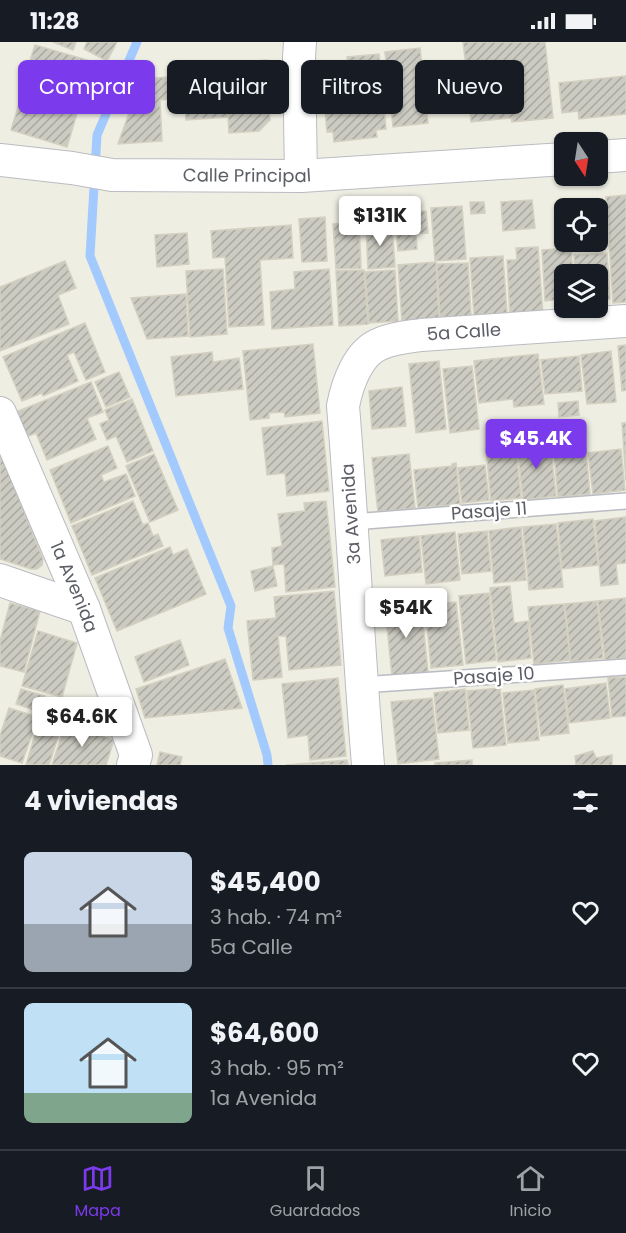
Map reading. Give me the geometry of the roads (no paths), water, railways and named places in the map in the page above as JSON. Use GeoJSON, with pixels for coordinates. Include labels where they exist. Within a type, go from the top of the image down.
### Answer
{"type":"FeatureCollection","features":[{"type":"Feature","properties":{"kind":"street"},"geometry":{"type":"LineString","coordinates":[[300,42],[301,176]]}},
{"type":"Feature","properties":{"kind":"street"},"geometry":{"type":"LineString","coordinates":[[608,156],[626,155]]}},
{"type":"Feature","properties":{"kind":"street","name":"Calle Principal"},"geometry":{"type":"LineString","coordinates":[[0,160],[112,175],[301,176],[554,160]]}},
{"type":"Feature","properties":{"kind":"street","name":"5a Calle"},"geometry":{"type":"LineString","coordinates":[[343,406],[345,394],[361,360],[377,344],[421,335],[626,321]]}},
{"type":"Feature","properties":{"kind":"street","name":"3a Avenida"},"geometry":{"type":"LineString","coordinates":[[343,406],[368,765]]}},
{"type":"Feature","properties":{"kind":"street","name":"1a Avenida"},"geometry":{"type":"LineString","coordinates":[[0,413],[84,609],[136,755],[133,765]]}},
{"type":"Feature","properties":{"kind":"street"},"geometry":{"type":"LineString","coordinates":[[0,580],[84,609]]}},
{"type":"Feature","properties":{"kind":"lane","name":"Pasaje 11"},"geometry":{"type":"LineString","coordinates":[[352,522],[626,501]]}},
{"type":"Feature","properties":{"kind":"lane","name":"Pasaje 10"},"geometry":{"type":"LineString","coordinates":[[361,685],[626,667]]}},
{"type":"Feature","properties":{"kind":"waterway"},"geometry":{"type":"LineString","coordinates":[[137,42],[97,135],[90,256],[231,606],[228,628],[267,755],[268,765]]}}]}
